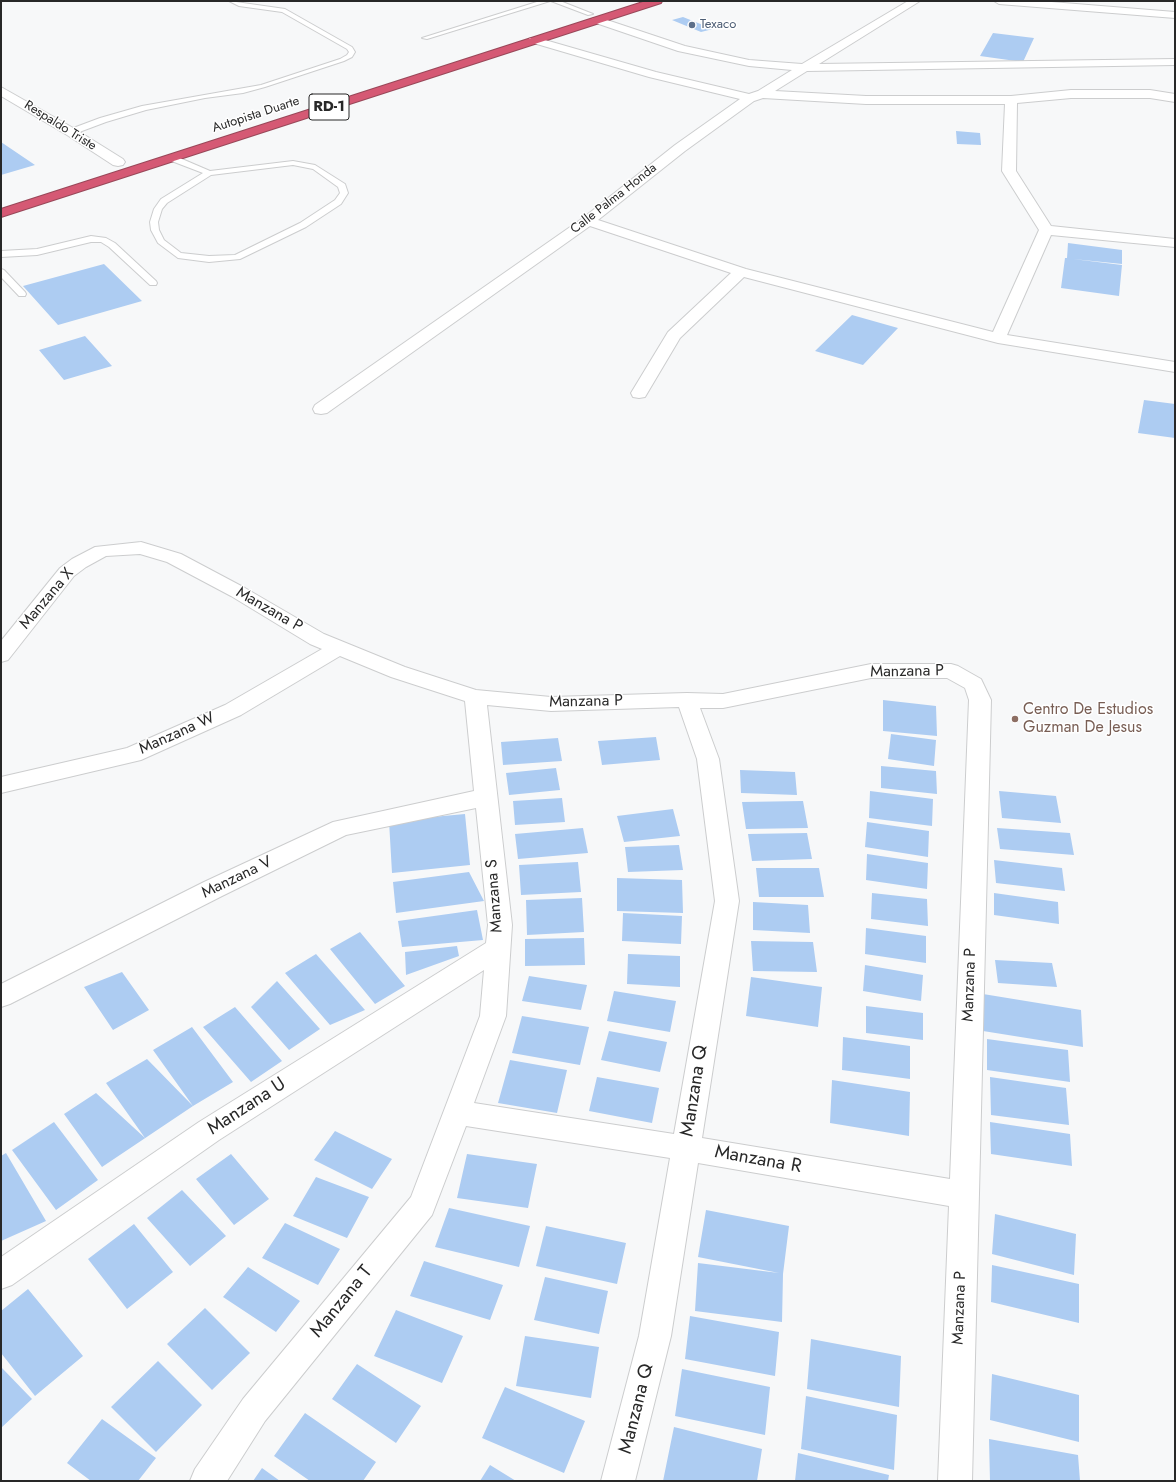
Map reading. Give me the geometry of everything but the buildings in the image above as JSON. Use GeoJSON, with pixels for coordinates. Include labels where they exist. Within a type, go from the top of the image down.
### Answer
{"type":"FeatureCollection","features":[{"type":"Feature","properties":{"kind":"highway","name":"Autopista Duarte"},"geometry":{"type":"LineString","coordinates":[[1,213],[534,40],[632,1]]}},
{"type":"Feature","properties":{"kind":"highway","name":"Autopista Duarte"},"geometry":{"type":"LineString","coordinates":[[256,118],[593,17],[657,1]]}},
{"type":"Feature","properties":{"kind":"highway"},"geometry":{"type":"LineString","coordinates":[[1,202],[132,158]]}},
{"type":"Feature","properties":{"kind":"street","name":"Calle Palma Honda"},"geometry":{"type":"LineString","coordinates":[[321,409],[588,221],[680,148],[756,96],[915,1]]}},
{"type":"Feature","properties":{"kind":"street"},"geometry":{"type":"LineString","coordinates":[[999,1],[1175,15]]}},
{"type":"Feature","properties":{"kind":"street"},"geometry":{"type":"LineString","coordinates":[[593,17],[682,49],[749,63],[803,68],[1175,62]]}},
{"type":"Feature","properties":{"kind":"street"},"geometry":{"type":"LineString","coordinates":[[534,40],[653,76],[756,96],[866,100],[1011,100],[1071,94],[1150,94],[1175,98]]}},
{"type":"Feature","properties":{"kind":"street","name":"Respaldo Triste"},"geometry":{"type":"LineString","coordinates":[[1,90],[118,162]]}},
{"type":"Feature","properties":{"kind":"street"},"geometry":{"type":"LineString","coordinates":[[1011,100],[1009,171],[1046,230]]}},
{"type":"Feature","properties":{"kind":"street"},"geometry":{"type":"LineString","coordinates":[[588,221],[741,272],[998,338],[1175,367]]}},
{"type":"Feature","properties":{"kind":"street"},"geometry":{"type":"LineString","coordinates":[[1046,230],[1175,243]]}},
{"type":"Feature","properties":{"kind":"street"},"geometry":{"type":"LineString","coordinates":[[998,338],[1046,230]]}},
{"type":"Feature","properties":{"kind":"street"},"geometry":{"type":"LineString","coordinates":[[639,393],[674,335],[741,272]]}},
{"type":"Feature","properties":{"kind":"street","name":"Manzana P"},"geometry":{"type":"LineString","coordinates":[[79,563],[102,551],[141,548],[174,558],[238,592],[317,639],[398,672],[475,697],[552,704],[687,700],[723,701],[871,671],[951,670],[974,684],[980,700],[955,1481]]}},
{"type":"Feature","properties":{"kind":"street","name":"Manzana X"},"geometry":{"type":"LineString","coordinates":[[1,655],[67,572],[79,563]]}},
{"type":"Feature","properties":{"kind":"street","name":"Manzana W"},"geometry":{"type":"LineString","coordinates":[[1,785],[133,754],[233,710],[339,648]]}},
{"type":"Feature","properties":{"kind":"street","name":"Manzana S"},"geometry":{"type":"LineString","coordinates":[[457,1112],[493,1016],[500,925],[475,697]]}},
{"type":"Feature","properties":{"kind":"street","name":"Manzana Q"},"geometry":{"type":"LineString","coordinates":[[618,1481],[655,1336],[727,901],[708,759],[687,700]]}},
{"type":"Feature","properties":{"kind":"street","name":"Manzana V"},"geometry":{"type":"LineString","coordinates":[[1,996],[213,889],[341,828],[486,797]]}},
{"type":"Feature","properties":{"kind":"street","name":"Manzana U"},"geometry":{"type":"LineString","coordinates":[[1,1275],[209,1131],[498,948]]}},
{"type":"Feature","properties":{"kind":"street","name":"Manzana R"},"geometry":{"type":"LineString","coordinates":[[457,1112],[686,1148],[964,1195]]}},
{"type":"Feature","properties":{"kind":"street","name":"Manzana T"},"geometry":{"type":"LineString","coordinates":[[207,1481],[254,1410],[422,1204],[457,1112]]}},
{"type":"Feature","properties":{"kind":"lane"},"geometry":{"type":"LineString","coordinates":[[71,132],[103,120],[145,108],[205,96],[244,91],[263,86],[342,60],[350,56],[352,52],[350,48],[283,10],[239,4],[232,1]]}},
{"type":"Feature","properties":{"kind":"lane"},"geometry":{"type":"LineString","coordinates":[[425,38],[548,1]]}},
{"type":"Feature","properties":{"kind":"lane"},"geometry":{"type":"LineString","coordinates":[[554,1],[593,17]]}},
{"type":"Feature","properties":{"kind":"lane"},"geometry":{"type":"LineString","coordinates":[[172,158],[209,173],[293,163],[315,167],[342,186],[344,193],[338,202],[303,225],[237,257],[209,259],[193,258],[178,254],[161,241],[155,230],[154,222],[158,209],[164,201],[209,173]]}},
{"type":"Feature","properties":{"kind":"lane"},"geometry":{"type":"LineString","coordinates":[[1,254],[37,252],[91,239],[103,240],[112,245],[153,283]]}},
{"type":"Feature","properties":{"kind":"lane"},"geometry":{"type":"LineString","coordinates":[[1,272],[22,294]]}},
{"type":"Feature","properties":{"kind":"place","name":"Texaco"},"geometry":{"type":"Point","coordinates":[692,25]}},
{"type":"Feature","properties":{"kind":"place","name":"Centro De Estudios Guzman De Jesus"},"geometry":{"type":"Point","coordinates":[1015,719]}}]}
